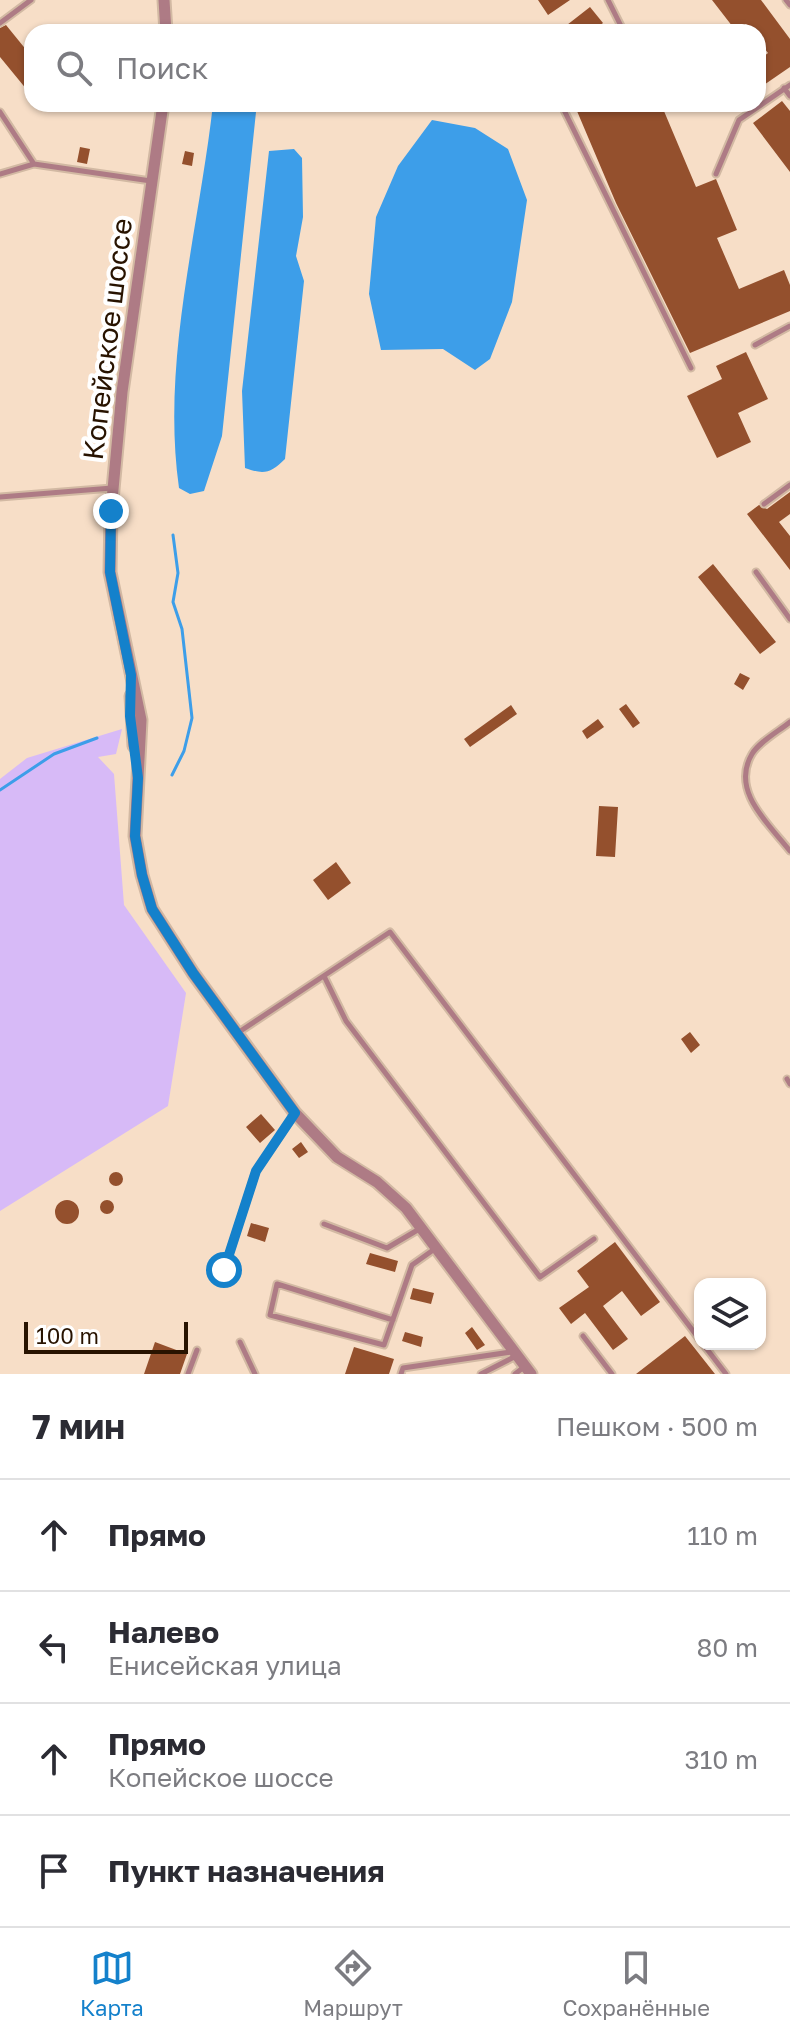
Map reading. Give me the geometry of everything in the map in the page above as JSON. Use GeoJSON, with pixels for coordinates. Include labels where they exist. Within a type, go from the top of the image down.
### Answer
{"type":"FeatureCollection","features":[{"type":"Feature","properties":{"kind":"street"},"geometry":{"type":"LineString","coordinates":[[164,0],[166,24]]}},
{"type":"Feature","properties":{"kind":"street","name":"Копейское шоссе"},"geometry":{"type":"LineString","coordinates":[[162,112],[122,392],[113,488],[110,572],[141,720],[135,836],[152,909],[236,1035],[295,1113],[337,1157],[377,1182],[422,1228],[528,1370]]}},
{"type":"Feature","properties":{"kind":"lane"},"geometry":{"type":"LineString","coordinates":[[0,23],[31,0]]}},
{"type":"Feature","properties":{"kind":"lane"},"geometry":{"type":"LineString","coordinates":[[608,0],[620,24]]}},
{"type":"Feature","properties":{"kind":"lane"},"geometry":{"type":"LineString","coordinates":[[766,101],[787,86],[790,96]]}},
{"type":"Feature","properties":{"kind":"lane"},"geometry":{"type":"LineString","coordinates":[[0,112],[34,164]]}},
{"type":"Feature","properties":{"kind":"lane"},"geometry":{"type":"LineString","coordinates":[[565,112],[691,368]]}},
{"type":"Feature","properties":{"kind":"lane"},"geometry":{"type":"LineString","coordinates":[[716,174],[739,120],[750,112]]}},
{"type":"Feature","properties":{"kind":"lane"},"geometry":{"type":"LineString","coordinates":[[0,174],[34,164],[152,181]]}},
{"type":"Feature","properties":{"kind":"lane"},"geometry":{"type":"LineString","coordinates":[[755,345],[790,326]]}},
{"type":"Feature","properties":{"kind":"lane"},"geometry":{"type":"LineString","coordinates":[[764,504],[790,485]]}},
{"type":"Feature","properties":{"kind":"lane"},"geometry":{"type":"LineString","coordinates":[[0,497],[113,488]]}},
{"type":"Feature","properties":{"kind":"lane"},"geometry":{"type":"LineString","coordinates":[[756,572],[790,619]]}},
{"type":"Feature","properties":{"kind":"lane"},"geometry":{"type":"LineString","coordinates":[[790,722],[752,753],[744,779],[749,798],[790,851]]}},
{"type":"Feature","properties":{"kind":"lane"},"geometry":{"type":"LineString","coordinates":[[236,1035],[390,932],[694,1331]]}},
{"type":"Feature","properties":{"kind":"lane"},"geometry":{"type":"LineString","coordinates":[[324,976],[346,1021],[540,1277],[594,1239]]}},
{"type":"Feature","properties":{"kind":"lane"},"geometry":{"type":"LineString","coordinates":[[224,1270],[256,1171],[295,1113]]}},
{"type":"Feature","properties":{"kind":"lane"},"geometry":{"type":"LineString","coordinates":[[324,1224],[387,1248],[422,1228]]}},
{"type":"Feature","properties":{"kind":"lane"},"geometry":{"type":"LineString","coordinates":[[393,1320],[277,1284],[270,1315],[384,1345],[393,1320],[412,1265],[437,1247]]}},
{"type":"Feature","properties":{"kind":"lane"},"geometry":{"type":"LineString","coordinates":[[583,1336],[612,1374]]}},
{"type":"Feature","properties":{"kind":"lane"},"geometry":{"type":"LineString","coordinates":[[240,1342],[255,1374]]}},
{"type":"Feature","properties":{"kind":"lane"},"geometry":{"type":"LineString","coordinates":[[188,1374],[197,1350]]}},
{"type":"Feature","properties":{"kind":"lane"},"geometry":{"type":"LineString","coordinates":[[708,1350],[726,1374]]}},
{"type":"Feature","properties":{"kind":"lane"},"geometry":{"type":"LineString","coordinates":[[401,1374],[403,1368],[516,1354]]}},
{"type":"Feature","properties":{"kind":"lane"},"geometry":{"type":"LineString","coordinates":[[481,1374],[516,1354]]}},
{"type":"Feature","properties":{"kind":"lane"},"geometry":{"type":"LineString","coordinates":[[515,1374],[528,1370]]}},
{"type":"Feature","properties":{"kind":"shaded area"},"geometry":{"type":"Polygon","coordinates":[[[122,729],[116,754],[98,757],[114,774],[124,905],[186,993],[168,1106],[0,1211],[0,779],[27,758],[122,729]]]}},
{"type":"Feature","properties":{"kind":"water"},"geometry":{"type":"Polygon","coordinates":[[[212,112],[256,112],[222,436],[204,491],[190,494],[179,488],[175,392],[184,296],[212,112]]]}},
{"type":"Feature","properties":{"kind":"water"},"geometry":{"type":"Polygon","coordinates":[[[432,120],[475,128],[508,149],[527,200],[512,302],[490,359],[475,370],[443,349],[381,350],[369,294],[376,217],[398,166],[432,120]]]}},
{"type":"Feature","properties":{"kind":"water"},"geometry":{"type":"Polygon","coordinates":[[[294,149],[302,158],[303,217],[296,256],[304,281],[285,459],[271,470],[257,472],[245,468],[242,391],[269,151],[294,149]]]}},
{"type":"Feature","properties":{"kind":"building"},"geometry":{"type":"Polygon","coordinates":[[[538,0],[570,0],[548,15],[538,0]]]}},
{"type":"Feature","properties":{"kind":"building"},"geometry":{"type":"Polygon","coordinates":[[[712,0],[761,0],[790,39],[790,67],[766,84],[766,24],[731,24],[712,0]]]}},
{"type":"Feature","properties":{"kind":"building"},"geometry":{"type":"Polygon","coordinates":[[[590,7],[603,23],[602,24],[568,24],[590,7]]]}},
{"type":"Feature","properties":{"kind":"building"},"geometry":{"type":"Polygon","coordinates":[[[6,25],[24,47],[24,86],[0,57],[0,28],[6,25]]]}},
{"type":"Feature","properties":{"kind":"building"},"geometry":{"type":"Polygon","coordinates":[[[782,101],[790,111],[790,172],[753,123],[782,101]]]}},
{"type":"Feature","properties":{"kind":"building"},"geometry":{"type":"Polygon","coordinates":[[[577,112],[664,112],[696,187],[716,179],[737,230],[717,238],[739,289],[784,270],[790,285],[790,311],[690,353],[616,203],[577,112]]]}},
{"type":"Feature","properties":{"kind":"building"},"geometry":{"type":"Polygon","coordinates":[[[80,147],[90,149],[87,164],[77,162],[80,147]]]}},
{"type":"Feature","properties":{"kind":"building"},"geometry":{"type":"Polygon","coordinates":[[[185,151],[194,153],[192,166],[182,164],[185,151]]]}},
{"type":"Feature","properties":{"kind":"building"},"geometry":{"type":"Polygon","coordinates":[[[746,352],[768,399],[738,413],[751,442],[717,458],[687,396],[722,379],[716,366],[746,352]]]}},
{"type":"Feature","properties":{"kind":"building"},"geometry":{"type":"Polygon","coordinates":[[[790,492],[790,514],[779,522],[790,536],[790,570],[747,514],[759,505],[767,509],[790,492]]]}},
{"type":"Feature","properties":{"kind":"building"},"geometry":{"type":"Polygon","coordinates":[[[713,564],[776,642],[760,654],[698,577],[713,564]]]}},
{"type":"Feature","properties":{"kind":"building"},"geometry":{"type":"Polygon","coordinates":[[[740,673],[750,678],[743,690],[734,684],[740,673]]]}},
{"type":"Feature","properties":{"kind":"building"},"geometry":{"type":"Polygon","coordinates":[[[626,704],[640,723],[633,728],[619,709],[626,704]]]}},
{"type":"Feature","properties":{"kind":"building"},"geometry":{"type":"Polygon","coordinates":[[[511,705],[517,714],[470,747],[464,739],[511,705]]]}},
{"type":"Feature","properties":{"kind":"building"},"geometry":{"type":"Polygon","coordinates":[[[598,719],[604,727],[587,739],[582,731],[598,719]]]}},
{"type":"Feature","properties":{"kind":"building"},"geometry":{"type":"Polygon","coordinates":[[[599,806],[618,807],[615,857],[596,856],[599,806]]]}},
{"type":"Feature","properties":{"kind":"building"},"geometry":{"type":"Polygon","coordinates":[[[336,862],[351,883],[328,900],[313,880],[336,862]]]}},
{"type":"Feature","properties":{"kind":"building"},"geometry":{"type":"Polygon","coordinates":[[[690,1032],[700,1045],[691,1053],[681,1039],[690,1032]]]}},
{"type":"Feature","properties":{"kind":"building"},"geometry":{"type":"Polygon","coordinates":[[[261,1114],[275,1130],[260,1143],[246,1127],[261,1114]]]}},
{"type":"Feature","properties":{"kind":"building"},"geometry":{"type":"Polygon","coordinates":[[[301,1142],[308,1152],[299,1158],[292,1149],[301,1142]]]}},
{"type":"Feature","properties":{"kind":"building"},"geometry":{"type":"Polygon","coordinates":[[[116,1172],[123,1179],[116,1186],[109,1179],[116,1172]]]}},
{"type":"Feature","properties":{"kind":"building"},"geometry":{"type":"Polygon","coordinates":[[[67,1200],[75,1204],[79,1212],[75,1220],[67,1224],[59,1220],[55,1212],[59,1204],[67,1200]]]}},
{"type":"Feature","properties":{"kind":"building"},"geometry":{"type":"Polygon","coordinates":[[[107,1200],[114,1207],[107,1214],[100,1207],[107,1200]]]}},
{"type":"Feature","properties":{"kind":"building"},"geometry":{"type":"Polygon","coordinates":[[[251,1223],[269,1228],[265,1242],[247,1236],[251,1223]]]}},
{"type":"Feature","properties":{"kind":"building"},"geometry":{"type":"Polygon","coordinates":[[[615,1242],[660,1302],[641,1316],[622,1291],[603,1306],[628,1339],[613,1350],[585,1313],[571,1324],[559,1308],[589,1287],[577,1271],[615,1242]]]}},
{"type":"Feature","properties":{"kind":"building"},"geometry":{"type":"Polygon","coordinates":[[[370,1253],[398,1261],[395,1272],[366,1264],[370,1253]]]}},
{"type":"Feature","properties":{"kind":"building"},"geometry":{"type":"Polygon","coordinates":[[[413,1288],[434,1293],[431,1304],[410,1299],[413,1288]]]}},
{"type":"Feature","properties":{"kind":"building"},"geometry":{"type":"Polygon","coordinates":[[[472,1327],[485,1345],[477,1350],[465,1333],[472,1327]]]}},
{"type":"Feature","properties":{"kind":"building"},"geometry":{"type":"Polygon","coordinates":[[[405,1332],[423,1337],[421,1347],[402,1341],[405,1332]]]}},
{"type":"Feature","properties":{"kind":"building"},"geometry":{"type":"Polygon","coordinates":[[[685,1336],[715,1374],[636,1374],[685,1336]]]}},
{"type":"Feature","properties":{"kind":"building"},"geometry":{"type":"Polygon","coordinates":[[[155,1342],[187,1354],[180,1374],[144,1374],[155,1342]]]}},
{"type":"Feature","properties":{"kind":"building"},"geometry":{"type":"Polygon","coordinates":[[[354,1347],[394,1359],[389,1374],[345,1374],[354,1347]]]}},
{"type":"Feature","properties":{"kind":"waterway"},"geometry":{"type":"LineString","coordinates":[[172,775],[184,751],[192,718],[182,629],[173,602],[178,573],[173,535]]}},
{"type":"Feature","properties":{"kind":"waterway"},"geometry":{"type":"LineString","coordinates":[[0,790],[54,754],[97,738]]}},
{"type":"Feature","properties":{"kind":"route"},"geometry":{"type":"LineString","coordinates":[[111,511],[110,572],[131,675],[130,716],[138,778],[135,836],[152,909],[236,1035],[295,1113],[256,1171],[224,1270]]}}]}
